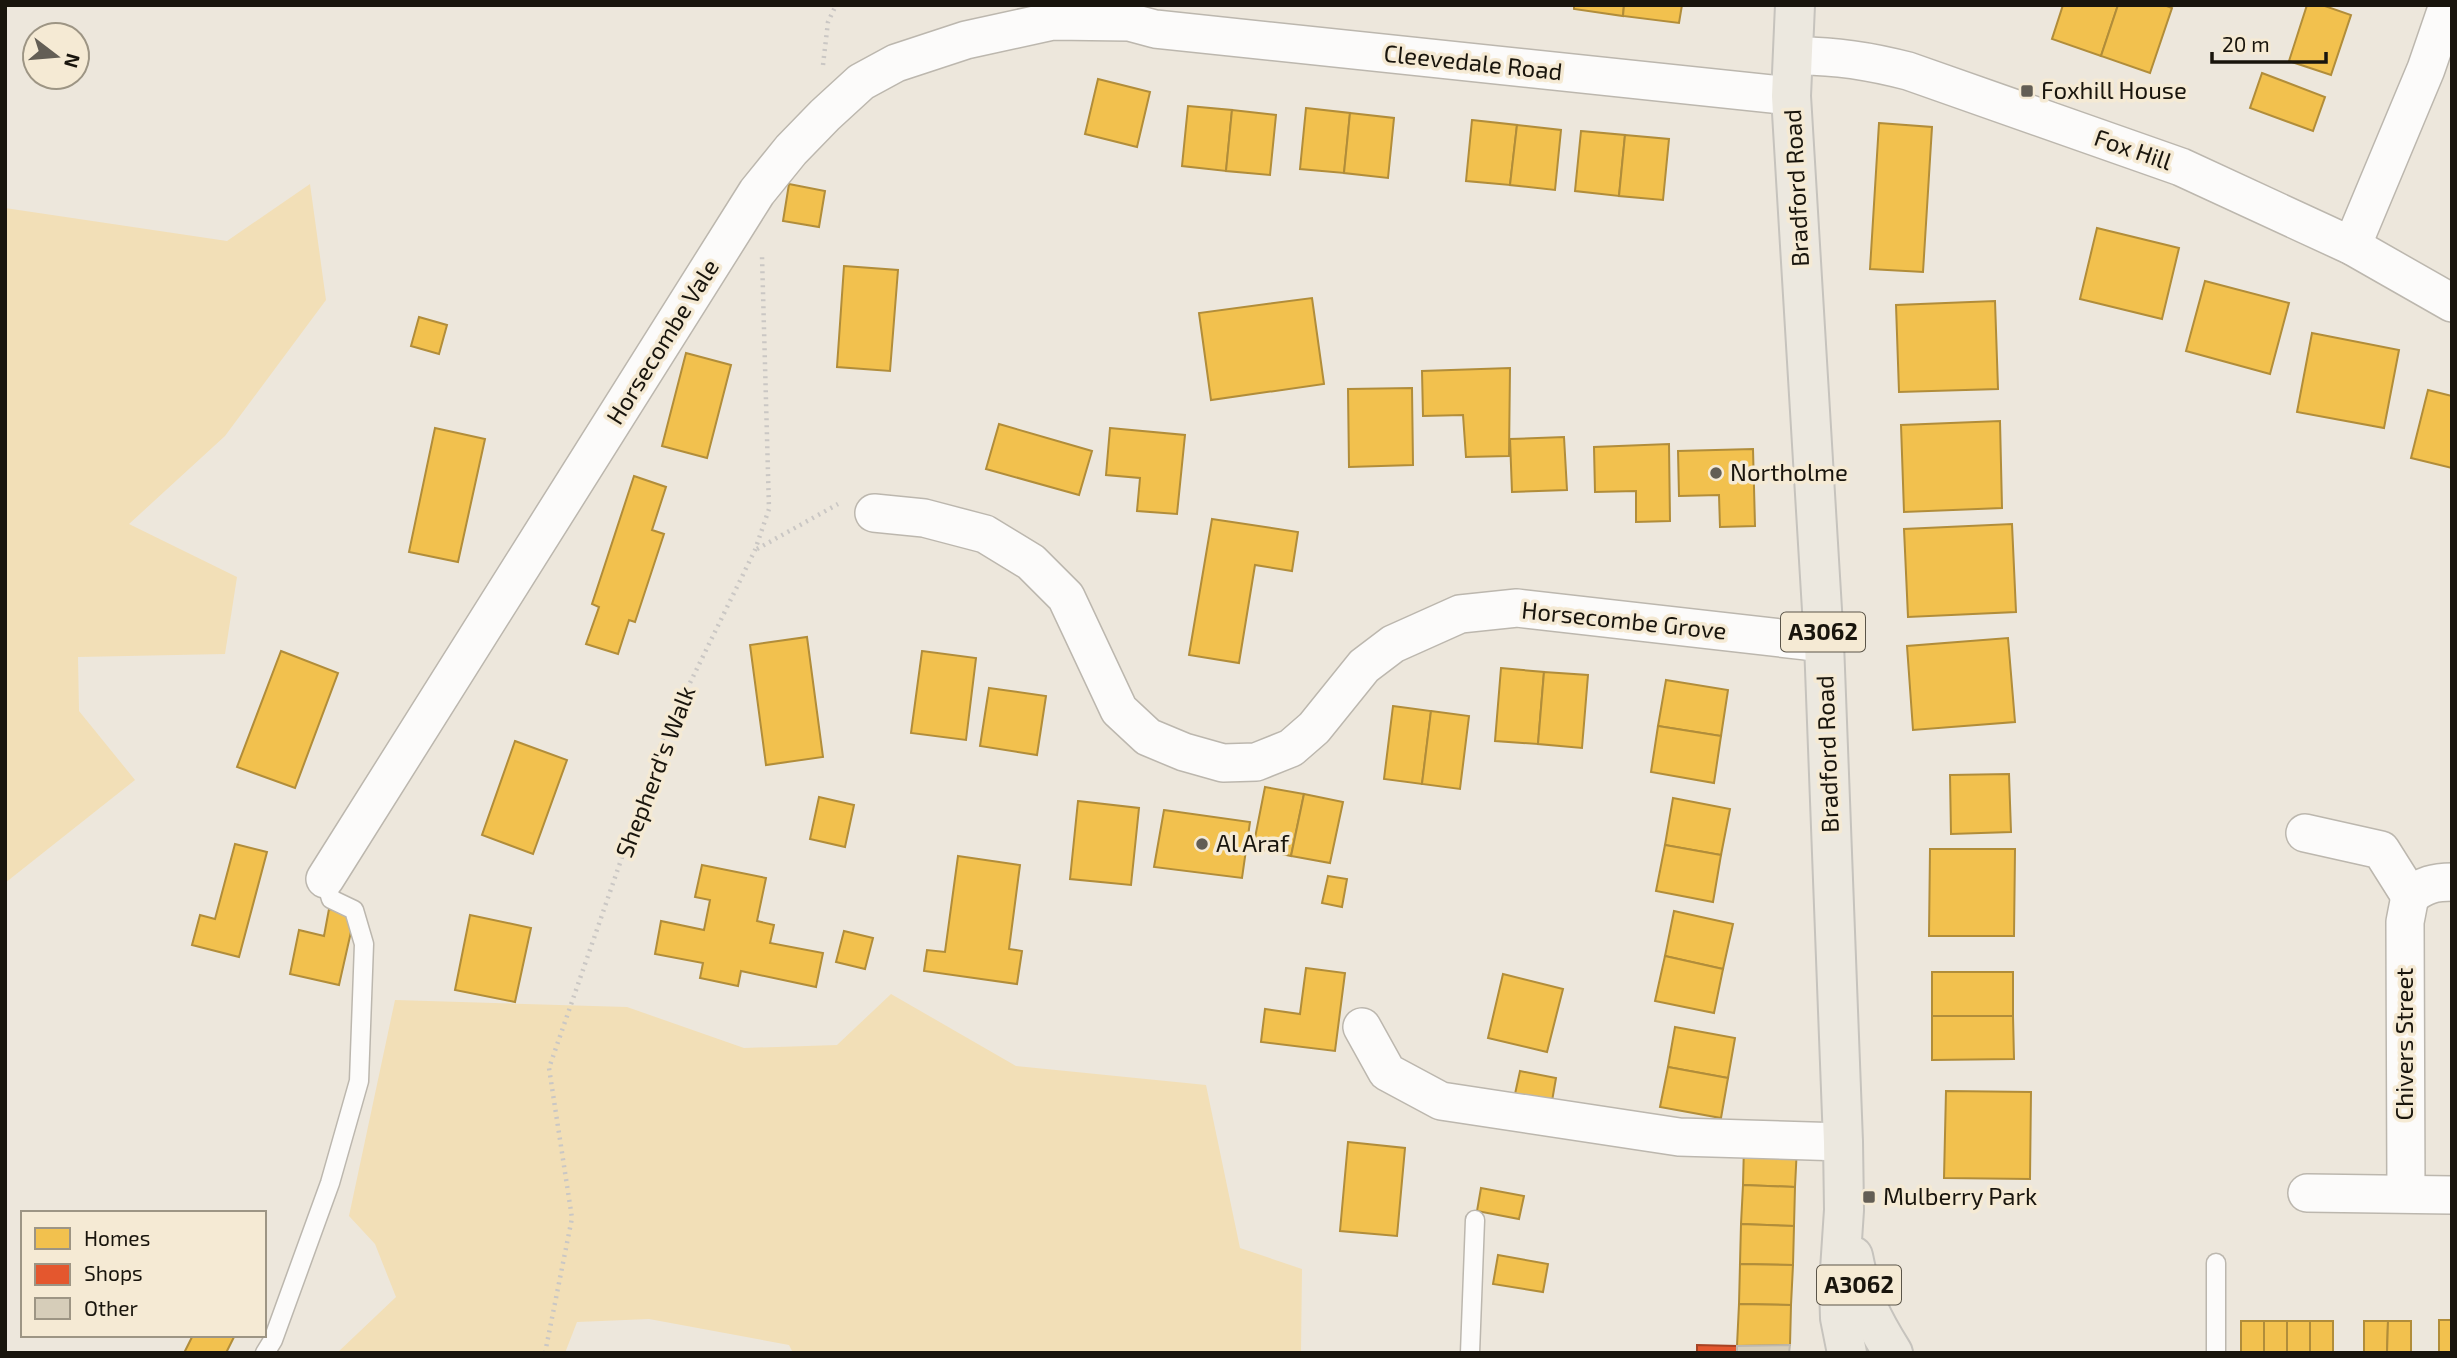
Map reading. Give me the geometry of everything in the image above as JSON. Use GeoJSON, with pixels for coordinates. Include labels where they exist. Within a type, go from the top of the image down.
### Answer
{"type":"FeatureCollection","features":[{"type":"Feature","properties":{"kind":"main road","name":"Bradford Road"},"geometry":{"type":"LineString","coordinates":[[1795,5],[1791,96],[1824,643],[1843,1142],[1844,1210],[1839,1285],[1840,1318],[1847,1353]]}},
{"type":"Feature","properties":{"kind":"main road","name":"Bradford Road"},"geometry":{"type":"LineString","coordinates":[[1844,1210],[1859,1287],[1869,1314],[1893,1353]]}},
{"type":"Feature","properties":{"kind":"street"},"geometry":{"type":"LineString","coordinates":[[2352,246],[2421,81],[2448,5]]}},
{"type":"Feature","properties":{"kind":"street","name":"Horsecombe Vale"},"geometry":{"type":"LineString","coordinates":[[325,879],[757,192],[816,124],[861,82],[896,63],[966,40],[1053,21],[1129,22],[1155,29]]}},
{"type":"Feature","properties":{"kind":"street","name":"Cleevedale Road"},"geometry":{"type":"LineString","coordinates":[[1155,29],[1791,96]]}},
{"type":"Feature","properties":{"kind":"street","name":"Fox Hill"},"geometry":{"type":"LineString","coordinates":[[1793,55],[1869,61],[1908,71],[2181,167],[2352,246],[2452,303]]}},
{"type":"Feature","properties":{"kind":"street","name":"Horsecombe Grove"},"geometry":{"type":"LineString","coordinates":[[874,513],[924,518],[985,534],[1031,562],[1066,597],[1119,710],[1148,737],[1184,752],[1223,763],[1256,762],[1291,748],[1314,728],[1364,666],[1393,644],[1460,614],[1517,608],[1824,643]]}},
{"type":"Feature","properties":{"kind":"street"},"geometry":{"type":"LineString","coordinates":[[2305,833],[2381,850],[2410,896],[2423,886],[2436,882],[2452,882]]}},
{"type":"Feature","properties":{"kind":"street","name":"Chivers Street"},"geometry":{"type":"LineString","coordinates":[[2406,1193],[2405,922],[2410,896]]}},
{"type":"Feature","properties":{"kind":"street"},"geometry":{"type":"LineString","coordinates":[[1362,1027],[1387,1072],[1441,1101],[1679,1137],[1843,1142]]}},
{"type":"Feature","properties":{"kind":"street"},"geometry":{"type":"LineString","coordinates":[[2308,1193],[2452,1195]]}},
{"type":"Feature","properties":{"kind":"lane"},"geometry":{"type":"LineString","coordinates":[[265,1353],[330,1183],[359,1081],[364,944],[354,910],[331,899],[325,879]]}},
{"type":"Feature","properties":{"kind":"lane"},"geometry":{"type":"LineString","coordinates":[[1470,1353],[1475,1220]]}},
{"type":"Feature","properties":{"kind":"lane"},"geometry":{"type":"LineString","coordinates":[[2216,1263],[2216,1353]]}},
{"type":"Feature","properties":{"kind":"path","name":"Shepherd's Walk"},"geometry":{"type":"LineString","coordinates":[[545,1353],[572,1218],[549,1068],[664,736],[755,550],[769,509],[762,254]]}},
{"type":"Feature","properties":{"kind":"path"},"geometry":{"type":"LineString","coordinates":[[755,550],[849,498],[874,513]]}},
{"type":"Feature","properties":{"kind":"shaded area"},"geometry":{"type":"Polygon","coordinates":[[[310,184],[326,300],[225,436],[129,524],[237,577],[225,654],[78,657],[79,711],[135,780],[5,883],[5,208],[227,241],[310,184]]]}},
{"type":"Feature","properties":{"kind":"shaded area"},"geometry":{"type":"Polygon","coordinates":[[[891,994],[1016,1066],[1206,1085],[1240,1248],[1302,1269],[1301,1353],[793,1353],[789,1345],[649,1319],[577,1322],[565,1353],[337,1353],[396,1297],[375,1244],[349,1216],[395,1000],[627,1007],[744,1048],[837,1045],[891,994]]]}},
{"type":"Feature","properties":{"kind":"building: Homes"},"geometry":{"type":"Polygon","coordinates":[[[1574,5],[1624,5],[1623,16],[1574,9],[1574,5]]]}},
{"type":"Feature","properties":{"kind":"building: Homes"},"geometry":{"type":"Polygon","coordinates":[[[1624,5],[1682,5],[1679,23],[1623,16],[1624,5]]]}},
{"type":"Feature","properties":{"kind":"building: Homes"},"geometry":{"type":"Polygon","coordinates":[[[2063,5],[2118,5],[2101,56],[2052,39],[2063,5]]]}},
{"type":"Feature","properties":{"kind":"building: Homes"},"geometry":{"type":"Polygon","coordinates":[[[2118,5],[2164,5],[2172,8],[2150,73],[2101,56],[2118,5]]]}},
{"type":"Feature","properties":{"kind":"building: Homes"},"geometry":{"type":"Polygon","coordinates":[[[2307,5],[2322,5],[2351,15],[2331,75],[2289,61],[2307,5]]]}},
{"type":"Feature","properties":{"kind":"building: Homes"},"geometry":{"type":"Polygon","coordinates":[[[2262,73],[2325,97],[2313,131],[2250,108],[2262,73]]]}},
{"type":"Feature","properties":{"kind":"building: Homes"},"geometry":{"type":"Polygon","coordinates":[[[1098,79],[1150,92],[1137,147],[1085,134],[1098,79]]]}},
{"type":"Feature","properties":{"kind":"building: Homes"},"geometry":{"type":"Polygon","coordinates":[[[1188,106],[1232,110],[1226,171],[1182,166],[1188,106]]]}},
{"type":"Feature","properties":{"kind":"building: Homes"},"geometry":{"type":"Polygon","coordinates":[[[1306,108],[1350,113],[1344,173],[1300,169],[1306,108]]]}},
{"type":"Feature","properties":{"kind":"building: Homes"},"geometry":{"type":"Polygon","coordinates":[[[1232,110],[1276,115],[1270,175],[1226,171],[1232,110]]]}},
{"type":"Feature","properties":{"kind":"building: Homes"},"geometry":{"type":"Polygon","coordinates":[[[1350,113],[1394,118],[1388,178],[1344,173],[1350,113]]]}},
{"type":"Feature","properties":{"kind":"building: Homes"},"geometry":{"type":"Polygon","coordinates":[[[1472,120],[1517,125],[1510,185],[1466,181],[1472,120]]]}},
{"type":"Feature","properties":{"kind":"building: Homes"},"geometry":{"type":"Polygon","coordinates":[[[1879,123],[1932,127],[1923,272],[1870,269],[1879,123]]]}},
{"type":"Feature","properties":{"kind":"building: Homes"},"geometry":{"type":"Polygon","coordinates":[[[1517,125],[1561,130],[1555,190],[1510,185],[1517,125]]]}},
{"type":"Feature","properties":{"kind":"building: Homes"},"geometry":{"type":"Polygon","coordinates":[[[1581,131],[1625,135],[1619,196],[1575,191],[1581,131]]]}},
{"type":"Feature","properties":{"kind":"building: Homes"},"geometry":{"type":"Polygon","coordinates":[[[1625,135],[1669,139],[1663,200],[1619,196],[1625,135]]]}},
{"type":"Feature","properties":{"kind":"building: Homes"},"geometry":{"type":"Polygon","coordinates":[[[789,184],[825,191],[819,227],[783,221],[789,184]]]}},
{"type":"Feature","properties":{"kind":"building: Homes"},"geometry":{"type":"Polygon","coordinates":[[[2097,228],[2179,248],[2162,319],[2080,299],[2097,228]]]}},
{"type":"Feature","properties":{"kind":"building: Homes"},"geometry":{"type":"Polygon","coordinates":[[[844,266],[898,270],[890,371],[837,367],[844,266]]]}},
{"type":"Feature","properties":{"kind":"building: Homes"},"geometry":{"type":"Polygon","coordinates":[[[2205,281],[2289,303],[2270,374],[2186,351],[2205,281]]]}},
{"type":"Feature","properties":{"kind":"building: Homes"},"geometry":{"type":"Polygon","coordinates":[[[1312,298],[1324,384],[1211,400],[1199,313],[1312,298]]]}},
{"type":"Feature","properties":{"kind":"building: Homes"},"geometry":{"type":"Polygon","coordinates":[[[1995,301],[1998,389],[1899,392],[1896,305],[1995,301]]]}},
{"type":"Feature","properties":{"kind":"building: Homes"},"geometry":{"type":"Polygon","coordinates":[[[419,317],[447,325],[439,354],[411,346],[419,317]]]}},
{"type":"Feature","properties":{"kind":"building: Homes"},"geometry":{"type":"Polygon","coordinates":[[[2312,333],[2399,350],[2384,428],[2297,412],[2312,333]]]}},
{"type":"Feature","properties":{"kind":"building: Homes"},"geometry":{"type":"Polygon","coordinates":[[[686,353],[731,365],[707,458],[662,446],[686,353]]]}},
{"type":"Feature","properties":{"kind":"building: Homes"},"geometry":{"type":"Polygon","coordinates":[[[1510,368],[1509,456],[1466,457],[1463,415],[1423,416],[1422,371],[1510,368]]]}},
{"type":"Feature","properties":{"kind":"building: Homes"},"geometry":{"type":"Polygon","coordinates":[[[1412,388],[1413,465],[1349,467],[1348,389],[1412,388]]]}},
{"type":"Feature","properties":{"kind":"building: Homes"},"geometry":{"type":"Polygon","coordinates":[[[2428,390],[2452,396],[2452,468],[2411,458],[2428,390]]]}},
{"type":"Feature","properties":{"kind":"building: Homes"},"geometry":{"type":"Polygon","coordinates":[[[2000,421],[2002,508],[1904,512],[1901,425],[2000,421]]]}},
{"type":"Feature","properties":{"kind":"building: Homes"},"geometry":{"type":"Polygon","coordinates":[[[999,424],[1092,451],[1079,495],[986,469],[999,424]]]}},
{"type":"Feature","properties":{"kind":"building: Homes"},"geometry":{"type":"Polygon","coordinates":[[[435,428],[485,439],[458,562],[409,552],[435,428]]]}},
{"type":"Feature","properties":{"kind":"building: Homes"},"geometry":{"type":"Polygon","coordinates":[[[1110,428],[1185,435],[1177,514],[1137,511],[1140,478],[1106,475],[1110,428]]]}},
{"type":"Feature","properties":{"kind":"building: Homes"},"geometry":{"type":"Polygon","coordinates":[[[1564,437],[1567,490],[1512,492],[1510,439],[1564,437]]]}},
{"type":"Feature","properties":{"kind":"building: Homes"},"geometry":{"type":"Polygon","coordinates":[[[1669,444],[1670,521],[1636,522],[1636,491],[1595,492],[1594,447],[1669,444]]]}},
{"type":"Feature","properties":{"kind":"building: Homes","name":"Northolme"},"geometry":{"type":"Polygon","coordinates":[[[1753,449],[1755,526],[1720,527],[1719,495],[1679,496],[1678,451],[1753,449]]]}},
{"type":"Feature","properties":{"kind":"building: Homes"},"geometry":{"type":"Polygon","coordinates":[[[634,476],[666,487],[652,530],[664,534],[635,622],[629,620],[618,654],[586,644],[599,607],[592,604],[634,476]]]}},
{"type":"Feature","properties":{"kind":"building: Homes"},"geometry":{"type":"Polygon","coordinates":[[[1212,519],[1298,532],[1292,571],[1255,565],[1239,663],[1189,655],[1212,519]]]}},
{"type":"Feature","properties":{"kind":"building: Homes"},"geometry":{"type":"Polygon","coordinates":[[[2012,524],[2016,612],[1908,617],[1904,529],[2012,524]]]}},
{"type":"Feature","properties":{"kind":"building: Homes"},"geometry":{"type":"Polygon","coordinates":[[[807,637],[823,757],[766,765],[750,645],[807,637]]]}},
{"type":"Feature","properties":{"kind":"building: Homes"},"geometry":{"type":"Polygon","coordinates":[[[2008,638],[2015,722],[1913,730],[1907,646],[2008,638]]]}},
{"type":"Feature","properties":{"kind":"building: Homes"},"geometry":{"type":"Polygon","coordinates":[[[281,651],[338,673],[295,788],[237,767],[281,651]]]}},
{"type":"Feature","properties":{"kind":"building: Homes"},"geometry":{"type":"Polygon","coordinates":[[[922,651],[976,658],[966,740],[911,733],[922,651]]]}},
{"type":"Feature","properties":{"kind":"building: Homes"},"geometry":{"type":"Polygon","coordinates":[[[1501,668],[1544,672],[1538,744],[1495,741],[1501,668]]]}},
{"type":"Feature","properties":{"kind":"building: Homes"},"geometry":{"type":"Polygon","coordinates":[[[1544,672],[1588,675],[1582,748],[1538,744],[1544,672]]]}},
{"type":"Feature","properties":{"kind":"building: Homes"},"geometry":{"type":"Polygon","coordinates":[[[1666,680],[1728,690],[1721,736],[1658,726],[1666,680]]]}},
{"type":"Feature","properties":{"kind":"building: Homes"},"geometry":{"type":"Polygon","coordinates":[[[989,688],[1046,696],[1037,755],[980,746],[989,688]]]}},
{"type":"Feature","properties":{"kind":"building: Homes"},"geometry":{"type":"Polygon","coordinates":[[[1393,706],[1431,711],[1422,784],[1384,779],[1393,706]]]}},
{"type":"Feature","properties":{"kind":"building: Homes"},"geometry":{"type":"Polygon","coordinates":[[[1431,711],[1469,716],[1460,789],[1422,784],[1431,711]]]}},
{"type":"Feature","properties":{"kind":"building: Homes"},"geometry":{"type":"Polygon","coordinates":[[[1658,726],[1721,736],[1714,783],[1651,772],[1658,726]]]}},
{"type":"Feature","properties":{"kind":"building: Homes"},"geometry":{"type":"Polygon","coordinates":[[[515,741],[567,760],[533,854],[482,835],[515,741]]]}},
{"type":"Feature","properties":{"kind":"building: Homes"},"geometry":{"type":"Polygon","coordinates":[[[2009,774],[2011,832],[1951,834],[1950,775],[2009,774]]]}},
{"type":"Feature","properties":{"kind":"building: Homes"},"geometry":{"type":"Polygon","coordinates":[[[1265,787],[1304,794],[1291,856],[1253,848],[1265,787]]]}},
{"type":"Feature","properties":{"kind":"building: Homes"},"geometry":{"type":"Polygon","coordinates":[[[1304,794],[1343,802],[1330,863],[1291,856],[1304,794]]]}},
{"type":"Feature","properties":{"kind":"building: Homes"},"geometry":{"type":"Polygon","coordinates":[[[819,797],[854,805],[845,847],[810,839],[819,797]]]}},
{"type":"Feature","properties":{"kind":"building: Homes"},"geometry":{"type":"Polygon","coordinates":[[[1673,798],[1730,809],[1721,855],[1665,845],[1673,798]]]}},
{"type":"Feature","properties":{"kind":"building: Homes"},"geometry":{"type":"Polygon","coordinates":[[[1078,801],[1139,808],[1131,885],[1070,879],[1078,801]]]}},
{"type":"Feature","properties":{"kind":"building: Homes","name":"Al Araf"},"geometry":{"type":"Polygon","coordinates":[[[1164,810],[1250,822],[1242,878],[1154,867],[1164,810]]]}},
{"type":"Feature","properties":{"kind":"building: Homes"},"geometry":{"type":"Polygon","coordinates":[[[235,844],[267,852],[239,957],[192,945],[200,915],[215,919],[235,844]]]}},
{"type":"Feature","properties":{"kind":"building: Homes"},"geometry":{"type":"Polygon","coordinates":[[[1665,845],[1721,855],[1713,902],[1656,891],[1665,845]]]}},
{"type":"Feature","properties":{"kind":"building: Homes"},"geometry":{"type":"Polygon","coordinates":[[[1930,849],[2015,849],[2014,936],[1929,936],[1930,849]]]}},
{"type":"Feature","properties":{"kind":"building: Homes"},"geometry":{"type":"Polygon","coordinates":[[[958,856],[1020,865],[1009,949],[1022,951],[1017,984],[924,971],[927,950],[945,952],[958,856]]]}},
{"type":"Feature","properties":{"kind":"building: Homes"},"geometry":{"type":"Polygon","coordinates":[[[702,865],[766,878],[757,921],[774,925],[770,943],[823,953],[816,987],[741,971],[738,986],[700,978],[703,963],[655,954],[661,921],[704,930],[710,900],[695,897],[702,865]]]}},
{"type":"Feature","properties":{"kind":"building: Homes"},"geometry":{"type":"Polygon","coordinates":[[[1328,876],[1347,879],[1342,907],[1322,903],[1328,876]]]}},
{"type":"Feature","properties":{"kind":"building: Homes"},"geometry":{"type":"Polygon","coordinates":[[[329,909],[355,914],[339,985],[290,974],[299,930],[324,936],[329,909]]]}},
{"type":"Feature","properties":{"kind":"building: Homes"},"geometry":{"type":"Polygon","coordinates":[[[1674,911],[1733,924],[1723,969],[1665,956],[1674,911]]]}},
{"type":"Feature","properties":{"kind":"building: Homes"},"geometry":{"type":"Polygon","coordinates":[[[470,915],[531,928],[515,1002],[455,990],[470,915]]]}},
{"type":"Feature","properties":{"kind":"building: Homes"},"geometry":{"type":"Polygon","coordinates":[[[844,931],[873,938],[865,969],[836,962],[844,931]]]}},
{"type":"Feature","properties":{"kind":"building: Homes"},"geometry":{"type":"Polygon","coordinates":[[[1665,956],[1723,969],[1714,1013],[1655,1001],[1665,956]]]}},
{"type":"Feature","properties":{"kind":"building: Homes"},"geometry":{"type":"Polygon","coordinates":[[[1306,968],[1345,973],[1335,1051],[1261,1042],[1265,1009],[1300,1014],[1306,968]]]}},
{"type":"Feature","properties":{"kind":"building: Homes"},"geometry":{"type":"Polygon","coordinates":[[[1932,972],[2013,972],[2013,1016],[1932,1016],[1932,972]]]}},
{"type":"Feature","properties":{"kind":"building: Homes"},"geometry":{"type":"Polygon","coordinates":[[[1503,974],[1563,989],[1547,1052],[1488,1038],[1503,974]]]}},
{"type":"Feature","properties":{"kind":"building: Homes"},"geometry":{"type":"Polygon","coordinates":[[[1932,1016],[2013,1016],[2014,1059],[1932,1060],[1932,1016]]]}},
{"type":"Feature","properties":{"kind":"building: Homes"},"geometry":{"type":"Polygon","coordinates":[[[1675,1027],[1735,1038],[1728,1078],[1668,1067],[1675,1027]]]}},
{"type":"Feature","properties":{"kind":"building: Homes"},"geometry":{"type":"Polygon","coordinates":[[[1668,1067],[1728,1078],[1721,1118],[1660,1107],[1668,1067]]]}},
{"type":"Feature","properties":{"kind":"building: Homes"},"geometry":{"type":"Polygon","coordinates":[[[1520,1071],[1556,1078],[1552,1101],[1515,1094],[1520,1071]]]}},
{"type":"Feature","properties":{"kind":"building: Homes"},"geometry":{"type":"Polygon","coordinates":[[[1946,1091],[2031,1092],[2030,1179],[1944,1178],[1946,1091]]]}},
{"type":"Feature","properties":{"kind":"building: Homes"},"geometry":{"type":"Polygon","coordinates":[[[1348,1142],[1405,1148],[1397,1236],[1340,1231],[1348,1142]]]}},
{"type":"Feature","properties":{"kind":"building: Homes"},"geometry":{"type":"Polygon","coordinates":[[[1744,1145],[1797,1147],[1795,1187],[1743,1185],[1744,1145]]]}},
{"type":"Feature","properties":{"kind":"building: Homes"},"geometry":{"type":"Polygon","coordinates":[[[1743,1185],[1795,1187],[1794,1226],[1741,1224],[1743,1185]]]}},
{"type":"Feature","properties":{"kind":"building: Homes"},"geometry":{"type":"Polygon","coordinates":[[[1481,1188],[1524,1196],[1519,1219],[1477,1211],[1481,1188]]]}},
{"type":"Feature","properties":{"kind":"building: Homes"},"geometry":{"type":"Polygon","coordinates":[[[1741,1224],[1794,1226],[1793,1265],[1740,1264],[1741,1224]]]}},
{"type":"Feature","properties":{"kind":"building: Homes"},"geometry":{"type":"Polygon","coordinates":[[[1498,1255],[1548,1264],[1543,1292],[1493,1284],[1498,1255]]]}},
{"type":"Feature","properties":{"kind":"building: Homes"},"geometry":{"type":"Polygon","coordinates":[[[1740,1264],[1793,1265],[1791,1305],[1739,1304],[1740,1264]]]}},
{"type":"Feature","properties":{"kind":"building: Homes"},"geometry":{"type":"Polygon","coordinates":[[[1739,1304],[1791,1305],[1790,1345],[1737,1346],[1739,1304]]]}},
{"type":"Feature","properties":{"kind":"building: Homes"},"geometry":{"type":"Polygon","coordinates":[[[2439,1320],[2452,1320],[2452,1353],[2439,1353],[2439,1320]]]}},
{"type":"Feature","properties":{"kind":"building: Homes"},"geometry":{"type":"Polygon","coordinates":[[[2241,1321],[2264,1321],[2264,1353],[2241,1353],[2241,1321]]]}},
{"type":"Feature","properties":{"kind":"building: Homes"},"geometry":{"type":"Polygon","coordinates":[[[2264,1321],[2287,1321],[2287,1353],[2264,1353],[2264,1321]]]}},
{"type":"Feature","properties":{"kind":"building: Homes"},"geometry":{"type":"Polygon","coordinates":[[[2287,1321],[2310,1321],[2310,1353],[2287,1353],[2287,1321]]]}},
{"type":"Feature","properties":{"kind":"building: Homes"},"geometry":{"type":"Polygon","coordinates":[[[2310,1321],[2333,1321],[2333,1353],[2310,1353],[2310,1321]]]}},
{"type":"Feature","properties":{"kind":"building: Homes"},"geometry":{"type":"Polygon","coordinates":[[[2364,1321],[2388,1321],[2387,1353],[2364,1353],[2364,1321]]]}},
{"type":"Feature","properties":{"kind":"building: Homes"},"geometry":{"type":"Polygon","coordinates":[[[2388,1321],[2411,1321],[2411,1353],[2387,1353],[2388,1321]]]}},
{"type":"Feature","properties":{"kind":"building: Homes"},"geometry":{"type":"Polygon","coordinates":[[[192,1337],[234,1337],[226,1353],[184,1353],[192,1337]]]}},
{"type":"Feature","properties":{"kind":"building: Shops"},"geometry":{"type":"Polygon","coordinates":[[[1697,1345],[1737,1346],[1737,1353],[1697,1353],[1697,1345]]]}},
{"type":"Feature","properties":{"kind":"building: Other"},"geometry":{"type":"Polygon","coordinates":[[[1790,1345],[1789,1353],[1737,1353],[1737,1346],[1790,1345]]]}},
{"type":"Feature","properties":{"kind":"place","name":"Foxhill House"},"geometry":{"type":"Point","coordinates":[2027,91]}},
{"type":"Feature","properties":{"kind":"place","name":"Northolme"},"geometry":{"type":"Point","coordinates":[1716,473]}},
{"type":"Feature","properties":{"kind":"place","name":"Al Araf"},"geometry":{"type":"Point","coordinates":[1202,844]}},
{"type":"Feature","properties":{"kind":"place","name":"Mulberry Park"},"geometry":{"type":"Point","coordinates":[1869,1197]}}]}
